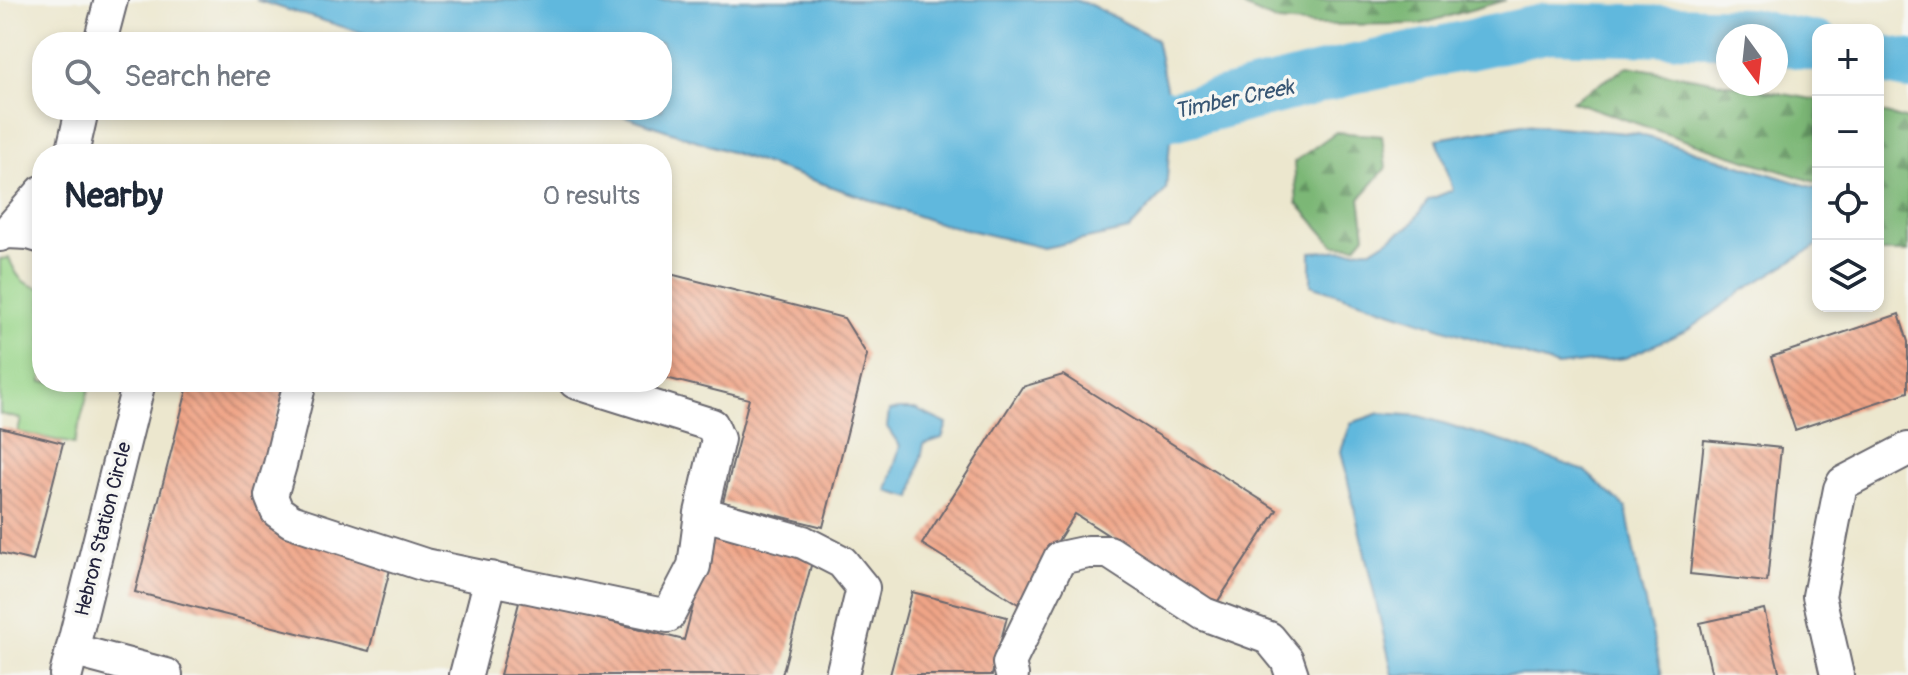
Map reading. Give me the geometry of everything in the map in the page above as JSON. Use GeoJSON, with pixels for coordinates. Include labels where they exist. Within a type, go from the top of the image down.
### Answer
{"type":"FeatureCollection","features":[{"type":"Feature","properties":{"kind":"street"},"geometry":{"type":"LineString","coordinates":[[103,32],[111,0]]}},
{"type":"Feature","properties":{"kind":"street"},"geometry":{"type":"LineString","coordinates":[[74,144],[79,120]]}},
{"type":"Feature","properties":{"kind":"street"},"geometry":{"type":"LineString","coordinates":[[4,233],[32,203]]}},
{"type":"Feature","properties":{"kind":"street"},"geometry":{"type":"LineString","coordinates":[[4,233],[32,234]]}},
{"type":"Feature","properties":{"kind":"street","name":"Hebron Station Circle"},"geometry":{"type":"LineString","coordinates":[[69,663],[137,392]]}},
{"type":"Feature","properties":{"kind":"street"},"geometry":{"type":"LineString","coordinates":[[297,392],[271,496],[277,511],[291,521],[425,565],[668,616],[694,566],[701,513],[718,439],[712,425],[607,392]]}},
{"type":"Feature","properties":{"kind":"street"},"geometry":{"type":"LineString","coordinates":[[1837,675],[1819,596],[1840,489],[1843,483],[1908,449]]}},
{"type":"Feature","properties":{"kind":"street"},"geometry":{"type":"LineString","coordinates":[[701,513],[803,542],[842,562],[863,588],[842,675]]}},
{"type":"Feature","properties":{"kind":"street"},"geometry":{"type":"LineString","coordinates":[[1012,675],[1009,663],[1060,558],[1088,552],[1109,552],[1204,614],[1269,638],[1287,660],[1292,675]]}},
{"type":"Feature","properties":{"kind":"street"},"geometry":{"type":"LineString","coordinates":[[466,675],[491,578]]}},
{"type":"Feature","properties":{"kind":"street"},"geometry":{"type":"LineString","coordinates":[[69,663],[166,675]]}},
{"type":"Feature","properties":{"kind":"green space"},"geometry":{"type":"Polygon","coordinates":[[[1229,0],[1506,0],[1421,24],[1318,25],[1278,22],[1229,0]]]}},
{"type":"Feature","properties":{"kind":"green space"},"geometry":{"type":"Polygon","coordinates":[[[1628,66],[1716,82],[1716,96],[1788,95],[1812,99],[1812,181],[1687,141],[1572,101],[1628,66]]]}},
{"type":"Feature","properties":{"kind":"green space"},"geometry":{"type":"Polygon","coordinates":[[[1884,114],[1908,120],[1908,252],[1884,252],[1884,114]]]}},
{"type":"Feature","properties":{"kind":"green space"},"geometry":{"type":"Polygon","coordinates":[[[1336,132],[1382,136],[1386,168],[1360,198],[1365,235],[1356,246],[1334,245],[1297,203],[1294,162],[1336,132]]]}},
{"type":"Feature","properties":{"kind":"green space"},"geometry":{"type":"Polygon","coordinates":[[[9,258],[21,279],[32,286],[32,392],[88,392],[74,444],[18,432],[21,419],[0,414],[0,259],[9,258]]]}},
{"type":"Feature","properties":{"kind":"water"},"geometry":{"type":"Polygon","coordinates":[[[256,0],[1074,0],[1091,5],[1156,39],[1172,116],[1166,190],[1129,230],[1044,248],[935,222],[636,120],[672,120],[672,32],[360,32],[256,0]]]}},
{"type":"Feature","properties":{"kind":"water"},"geometry":{"type":"Polygon","coordinates":[[[1523,124],[1638,134],[1812,187],[1812,249],[1744,290],[1688,330],[1625,358],[1557,366],[1311,285],[1311,252],[1373,249],[1411,225],[1428,200],[1453,190],[1437,139],[1523,124]]]}},
{"type":"Feature","properties":{"kind":"water"},"geometry":{"type":"Polygon","coordinates":[[[915,409],[947,424],[942,438],[924,444],[912,498],[887,491],[900,446],[887,427],[889,411],[915,409]]]}},
{"type":"Feature","properties":{"kind":"water"},"geometry":{"type":"Polygon","coordinates":[[[1380,413],[1420,416],[1585,471],[1626,508],[1662,675],[1393,675],[1341,451],[1351,423],[1380,413]]]}},
{"type":"Feature","properties":{"kind":"building"},"geometry":{"type":"Polygon","coordinates":[[[672,275],[844,318],[867,355],[823,527],[723,502],[749,399],[672,380],[672,275]]]}},
{"type":"Feature","properties":{"kind":"building"},"geometry":{"type":"Polygon","coordinates":[[[1899,314],[1908,342],[1908,392],[1795,430],[1771,357],[1899,314]]]}},
{"type":"Feature","properties":{"kind":"building"},"geometry":{"type":"Polygon","coordinates":[[[1063,375],[1277,510],[1216,604],[1075,514],[1018,604],[922,544],[1022,387],[1063,375]]]}},
{"type":"Feature","properties":{"kind":"building"},"geometry":{"type":"Polygon","coordinates":[[[186,392],[284,392],[255,495],[276,528],[393,558],[369,651],[135,592],[186,392]]]}},
{"type":"Feature","properties":{"kind":"building"},"geometry":{"type":"Polygon","coordinates":[[[0,427],[63,443],[33,561],[0,553],[0,427]]]}},
{"type":"Feature","properties":{"kind":"building"},"geometry":{"type":"Polygon","coordinates":[[[1704,440],[1781,448],[1767,582],[1690,574],[1704,440]]]}},
{"type":"Feature","properties":{"kind":"building"},"geometry":{"type":"Polygon","coordinates":[[[712,533],[813,558],[782,675],[500,675],[520,599],[684,640],[712,533]]]}},
{"type":"Feature","properties":{"kind":"building"},"geometry":{"type":"Polygon","coordinates":[[[912,592],[1007,617],[992,675],[890,675],[912,592]]]}},
{"type":"Feature","properties":{"kind":"building"},"geometry":{"type":"Polygon","coordinates":[[[1764,609],[1780,675],[1712,675],[1700,623],[1764,609]]]}},
{"type":"Feature","properties":{"kind":"waterway","name":"Timber Creek"},"geometry":{"type":"LineString","coordinates":[[1105,99],[1172,116],[1347,71],[1548,28],[1716,32]]}},
{"type":"Feature","properties":{"kind":"waterway","name":"Timber Creek"},"geometry":{"type":"LineString","coordinates":[[1788,41],[1812,46]]}},
{"type":"Feature","properties":{"kind":"waterway","name":"Timber Creek"},"geometry":{"type":"LineString","coordinates":[[1884,60],[1908,65]]}}]}
